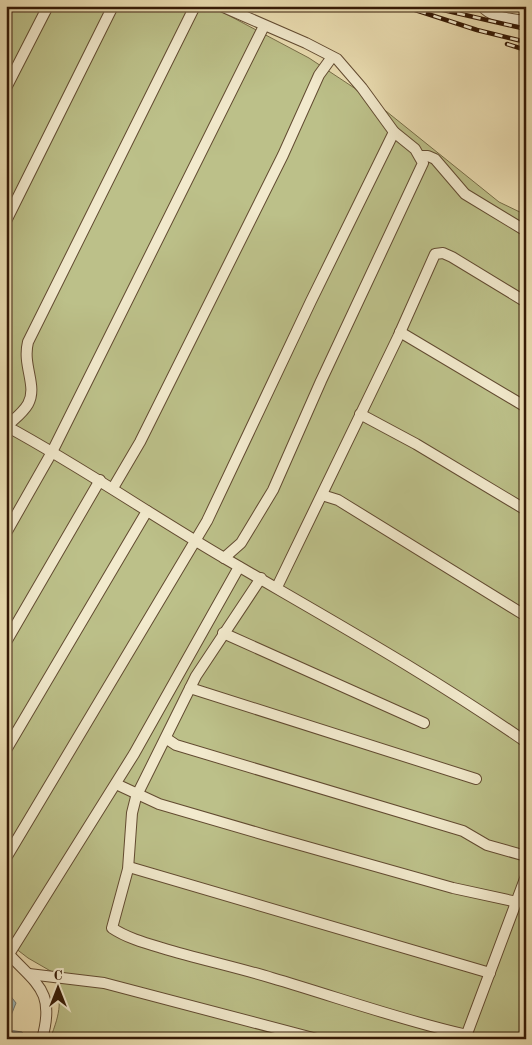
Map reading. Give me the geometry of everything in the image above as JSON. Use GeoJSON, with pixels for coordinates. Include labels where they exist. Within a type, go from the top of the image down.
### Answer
{"type":"FeatureCollection","features":[{"type":"Feature","properties":{"kind":"street"},"geometry":{"type":"LineString","coordinates":[[6,88],[48,6]]}},
{"type":"Feature","properties":{"kind":"street"},"geometry":{"type":"LineString","coordinates":[[6,221],[113,6]]}},
{"type":"Feature","properties":{"kind":"street"},"geometry":{"type":"LineString","coordinates":[[195,6],[28,342],[25,354],[32,394],[24,411],[6,426],[100,480],[224,558],[480,710],[526,742]]}},
{"type":"Feature","properties":{"kind":"street"},"geometry":{"type":"LineString","coordinates":[[221,6],[332,57],[362,88],[394,132],[415,148],[421,156],[422,168],[320,381],[273,490],[241,543],[224,558]]}},
{"type":"Feature","properties":{"kind":"street"},"geometry":{"type":"LineString","coordinates":[[482,6],[485,10],[499,16],[526,21]]}},
{"type":"Feature","properties":{"kind":"street"},"geometry":{"type":"LineString","coordinates":[[6,533],[52,452],[264,26]]}},
{"type":"Feature","properties":{"kind":"street"},"geometry":{"type":"LineString","coordinates":[[113,488],[140,442],[283,155],[319,75],[332,57]]}},
{"type":"Feature","properties":{"kind":"street"},"geometry":{"type":"LineString","coordinates":[[6,858],[170,586],[216,502],[311,301],[394,132]]}},
{"type":"Feature","properties":{"kind":"street"},"geometry":{"type":"LineString","coordinates":[[421,156],[435,159],[465,194],[526,231]]}},
{"type":"Feature","properties":{"kind":"street"},"geometry":{"type":"LineString","coordinates":[[277,588],[400,332],[431,258],[438,253],[452,257],[526,302]]}},
{"type":"Feature","properties":{"kind":"street"},"geometry":{"type":"LineString","coordinates":[[400,332],[526,407]]}},
{"type":"Feature","properties":{"kind":"street"},"geometry":{"type":"LineString","coordinates":[[360,414],[416,444],[526,510]]}},
{"type":"Feature","properties":{"kind":"street"},"geometry":{"type":"LineString","coordinates":[[6,642],[100,480]]}},
{"type":"Feature","properties":{"kind":"street"},"geometry":{"type":"LineString","coordinates":[[322,495],[338,500],[526,616]]}},
{"type":"Feature","properties":{"kind":"street"},"geometry":{"type":"LineString","coordinates":[[6,750],[147,511]]}},
{"type":"Feature","properties":{"kind":"street"},"geometry":{"type":"LineString","coordinates":[[42,1039],[48,1015],[40,986],[7,953],[116,784],[240,567]]}},
{"type":"Feature","properties":{"kind":"street"},"geometry":{"type":"LineString","coordinates":[[260,578],[223,633],[190,688],[167,739],[138,794],[132,813],[129,867],[112,928],[120,934],[194,958],[273,978],[403,1020],[466,1037],[526,876]]}},
{"type":"Feature","properties":{"kind":"street"},"geometry":{"type":"LineString","coordinates":[[223,633],[424,723]]}},
{"type":"Feature","properties":{"kind":"street"},"geometry":{"type":"LineString","coordinates":[[190,688],[476,779]]}},
{"type":"Feature","properties":{"kind":"street"},"geometry":{"type":"LineString","coordinates":[[167,739],[176,745],[463,832],[487,845],[526,856]]}},
{"type":"Feature","properties":{"kind":"street"},"geometry":{"type":"LineString","coordinates":[[116,784],[159,804],[452,888],[517,902]]}},
{"type":"Feature","properties":{"kind":"street"},"geometry":{"type":"LineString","coordinates":[[129,867],[490,973]]}},
{"type":"Feature","properties":{"kind":"street"},"geometry":{"type":"LineString","coordinates":[[29,974],[104,983],[318,1039]]}},
{"type":"Feature","properties":{"kind":"green space"},"geometry":{"type":"Polygon","coordinates":[[[6,6],[211,6],[309,58],[371,99],[499,202],[526,215],[526,1039],[50,1039],[59,1006],[54,973],[28,958],[6,941],[6,6]]]}},
{"type":"Feature","properties":{"kind":"water"},"geometry":{"type":"Polygon","coordinates":[[[6,990],[16,1003],[8,1023],[9,1030],[22,1032],[27,1039],[6,1039],[6,990]]]}},
{"type":"Feature","properties":{"kind":"railway"},"geometry":{"type":"LineString","coordinates":[[403,6],[477,30],[526,42]]}},
{"type":"Feature","properties":{"kind":"railway"},"geometry":{"type":"LineString","coordinates":[[426,6],[526,29]]}},
{"type":"Feature","properties":{"kind":"railway"},"geometry":{"type":"LineString","coordinates":[[507,44],[526,50]]}}]}
